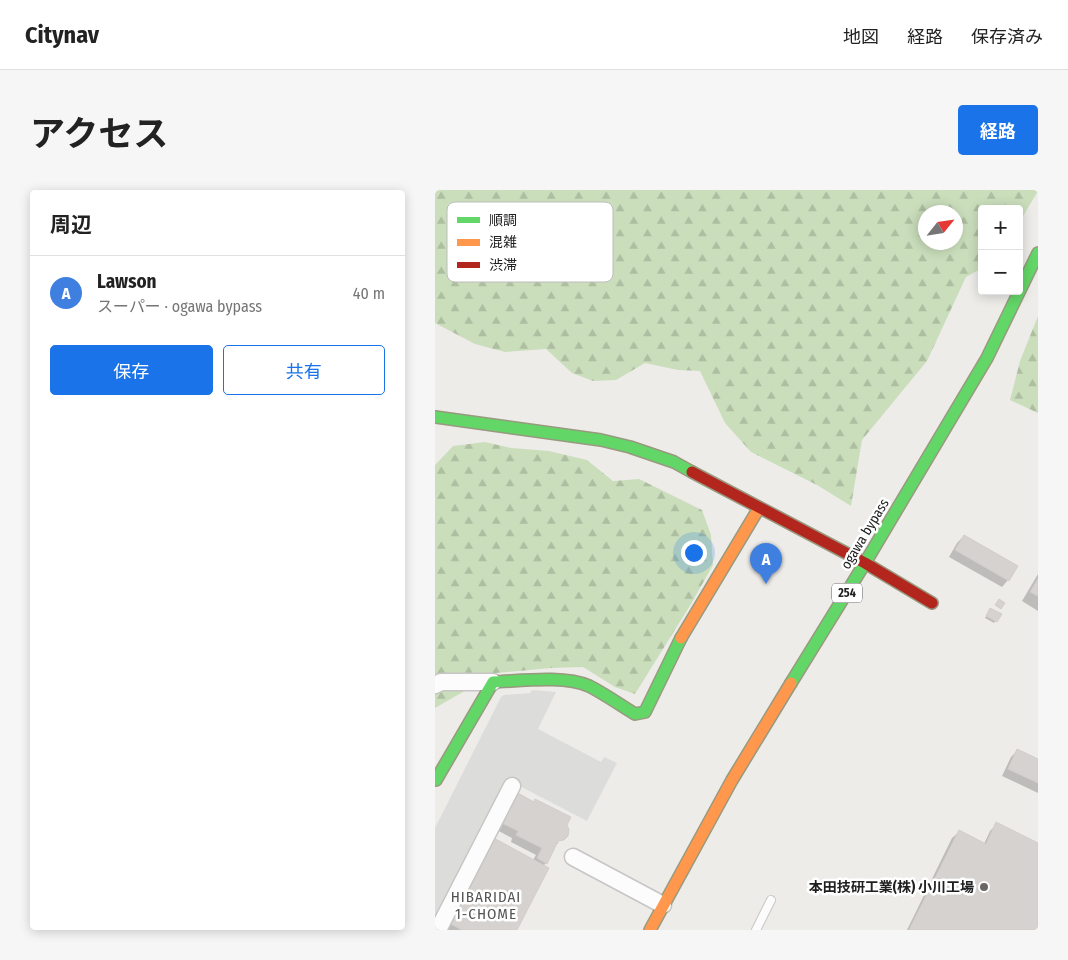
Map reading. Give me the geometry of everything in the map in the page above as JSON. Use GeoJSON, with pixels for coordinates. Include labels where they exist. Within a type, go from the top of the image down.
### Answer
{"type":"FeatureCollection","features":[{"type":"Feature","properties":{"kind":"main road","name":"ogawa bypass"},"geometry":{"type":"LineString","coordinates":[[650,930],[732,780],[865,564],[987,358],[1038,253]]}},
{"type":"Feature","properties":{"kind":"main road"},"geometry":{"type":"LineString","coordinates":[[435,417],[601,440],[630,447],[674,462],[865,564],[932,603]]}},
{"type":"Feature","properties":{"kind":"main road"},"geometry":{"type":"LineString","coordinates":[[435,779],[493,682],[555,680],[581,683],[635,714],[645,712],[678,643],[759,508]]}},
{"type":"Feature","properties":{"kind":"street"},"geometry":{"type":"LineString","coordinates":[[435,685],[441,682],[493,682]]}},
{"type":"Feature","properties":{"kind":"street"},"geometry":{"type":"LineString","coordinates":[[438,930],[512,786]]}},
{"type":"Feature","properties":{"kind":"street"},"geometry":{"type":"LineString","coordinates":[[573,857],[663,905]]}},
{"type":"Feature","properties":{"kind":"lane"},"geometry":{"type":"LineString","coordinates":[[756,930],[771,900]]}},
{"type":"Feature","properties":{"kind":"shaded area"},"geometry":{"type":"Polygon","coordinates":[[[532,690],[556,692],[538,729],[601,762],[604,757],[617,763],[587,821],[510,781],[435,924],[435,828],[501,697],[504,695],[530,693],[532,690]]]}},
{"type":"Feature","properties":{"kind":"green space"},"geometry":{"type":"Polygon","coordinates":[[[435,190],[1038,190],[1023,216],[1023,205],[978,205],[978,270],[966,277],[927,361],[862,440],[851,506],[817,485],[751,452],[725,423],[700,371],[678,370],[645,363],[616,380],[593,381],[572,373],[546,349],[505,352],[475,344],[435,323],[435,190]]]}},
{"type":"Feature","properties":{"kind":"green space"},"geometry":{"type":"Polygon","coordinates":[[[1038,316],[1038,413],[1010,400],[1020,361],[1038,316]]]}},
{"type":"Feature","properties":{"kind":"green space"},"geometry":{"type":"Polygon","coordinates":[[[485,442],[511,448],[549,451],[587,460],[613,481],[639,479],[702,510],[711,535],[713,565],[635,694],[615,687],[583,667],[551,668],[496,673],[435,708],[435,465],[453,446],[485,442]]]}},
{"type":"Feature","properties":{"kind":"building"},"geometry":{"type":"Polygon","coordinates":[[[964,535],[1018,566],[1009,581],[955,550],[964,535]]]}},
{"type":"Feature","properties":{"kind":"building"},"geometry":{"type":"Polygon","coordinates":[[[1038,579],[1038,596],[1030,592],[1038,579]]]}},
{"type":"Feature","properties":{"kind":"building"},"geometry":{"type":"Polygon","coordinates":[[[999,599],[1005,603],[1001,609],[995,605],[999,599]]]}},
{"type":"Feature","properties":{"kind":"building"},"geometry":{"type":"Polygon","coordinates":[[[990,608],[1002,614],[997,622],[986,616],[990,608]]]}},
{"type":"Feature","properties":{"kind":"building"},"geometry":{"type":"Polygon","coordinates":[[[1017,749],[1038,759],[1038,783],[1008,769],[1017,749]]]}},
{"type":"Feature","properties":{"kind":"building"},"geometry":{"type":"Polygon","coordinates":[[[516,792],[534,802],[535,799],[571,817],[567,825],[569,830],[568,836],[564,840],[558,841],[547,864],[537,858],[542,848],[516,835],[518,831],[498,821],[516,792]]]}},
{"type":"Feature","properties":{"kind":"building","name":"本田技研工業(株) 小川工場"},"geometry":{"type":"Polygon","coordinates":[[[996,822],[1038,843],[1038,930],[909,930],[959,830],[986,844],[996,822]]]}},
{"type":"Feature","properties":{"kind":"building"},"geometry":{"type":"Polygon","coordinates":[[[490,836],[549,868],[517,930],[462,930],[445,921],[490,836]]]}},
{"type":"Feature","properties":{"kind":"traffic: fast"},"geometry":{"type":"LineString","coordinates":[[791,683],[987,358],[1038,253]]}},
{"type":"Feature","properties":{"kind":"traffic: fast"},"geometry":{"type":"LineString","coordinates":[[435,417],[601,440],[630,447],[674,462],[692,472]]}},
{"type":"Feature","properties":{"kind":"traffic: fast"},"geometry":{"type":"LineString","coordinates":[[435,779],[493,682],[555,680],[579,683],[595,689],[635,714],[645,712],[681,638]]}},
{"type":"Feature","properties":{"kind":"traffic: slow"},"geometry":{"type":"LineString","coordinates":[[681,638],[759,508]]}},
{"type":"Feature","properties":{"kind":"traffic: slow"},"geometry":{"type":"LineString","coordinates":[[650,930],[732,780],[791,683]]}},
{"type":"Feature","properties":{"kind":"traffic: jam"},"geometry":{"type":"LineString","coordinates":[[692,472],[865,563],[932,603]]}},
{"type":"Feature","properties":{"kind":"place","name":"Lawson"},"geometry":{"type":"Point","coordinates":[766,584]}},
{"type":"Feature","properties":{"kind":"place","name":"本田技研工業(株) 小川工場"},"geometry":{"type":"Point","coordinates":[984,887]}},
{"type":"Feature","properties":{"kind":"district","name":"HIBARIDAI 1-CHOME"},"geometry":{"type":"Point","coordinates":[486,906]}}]}
